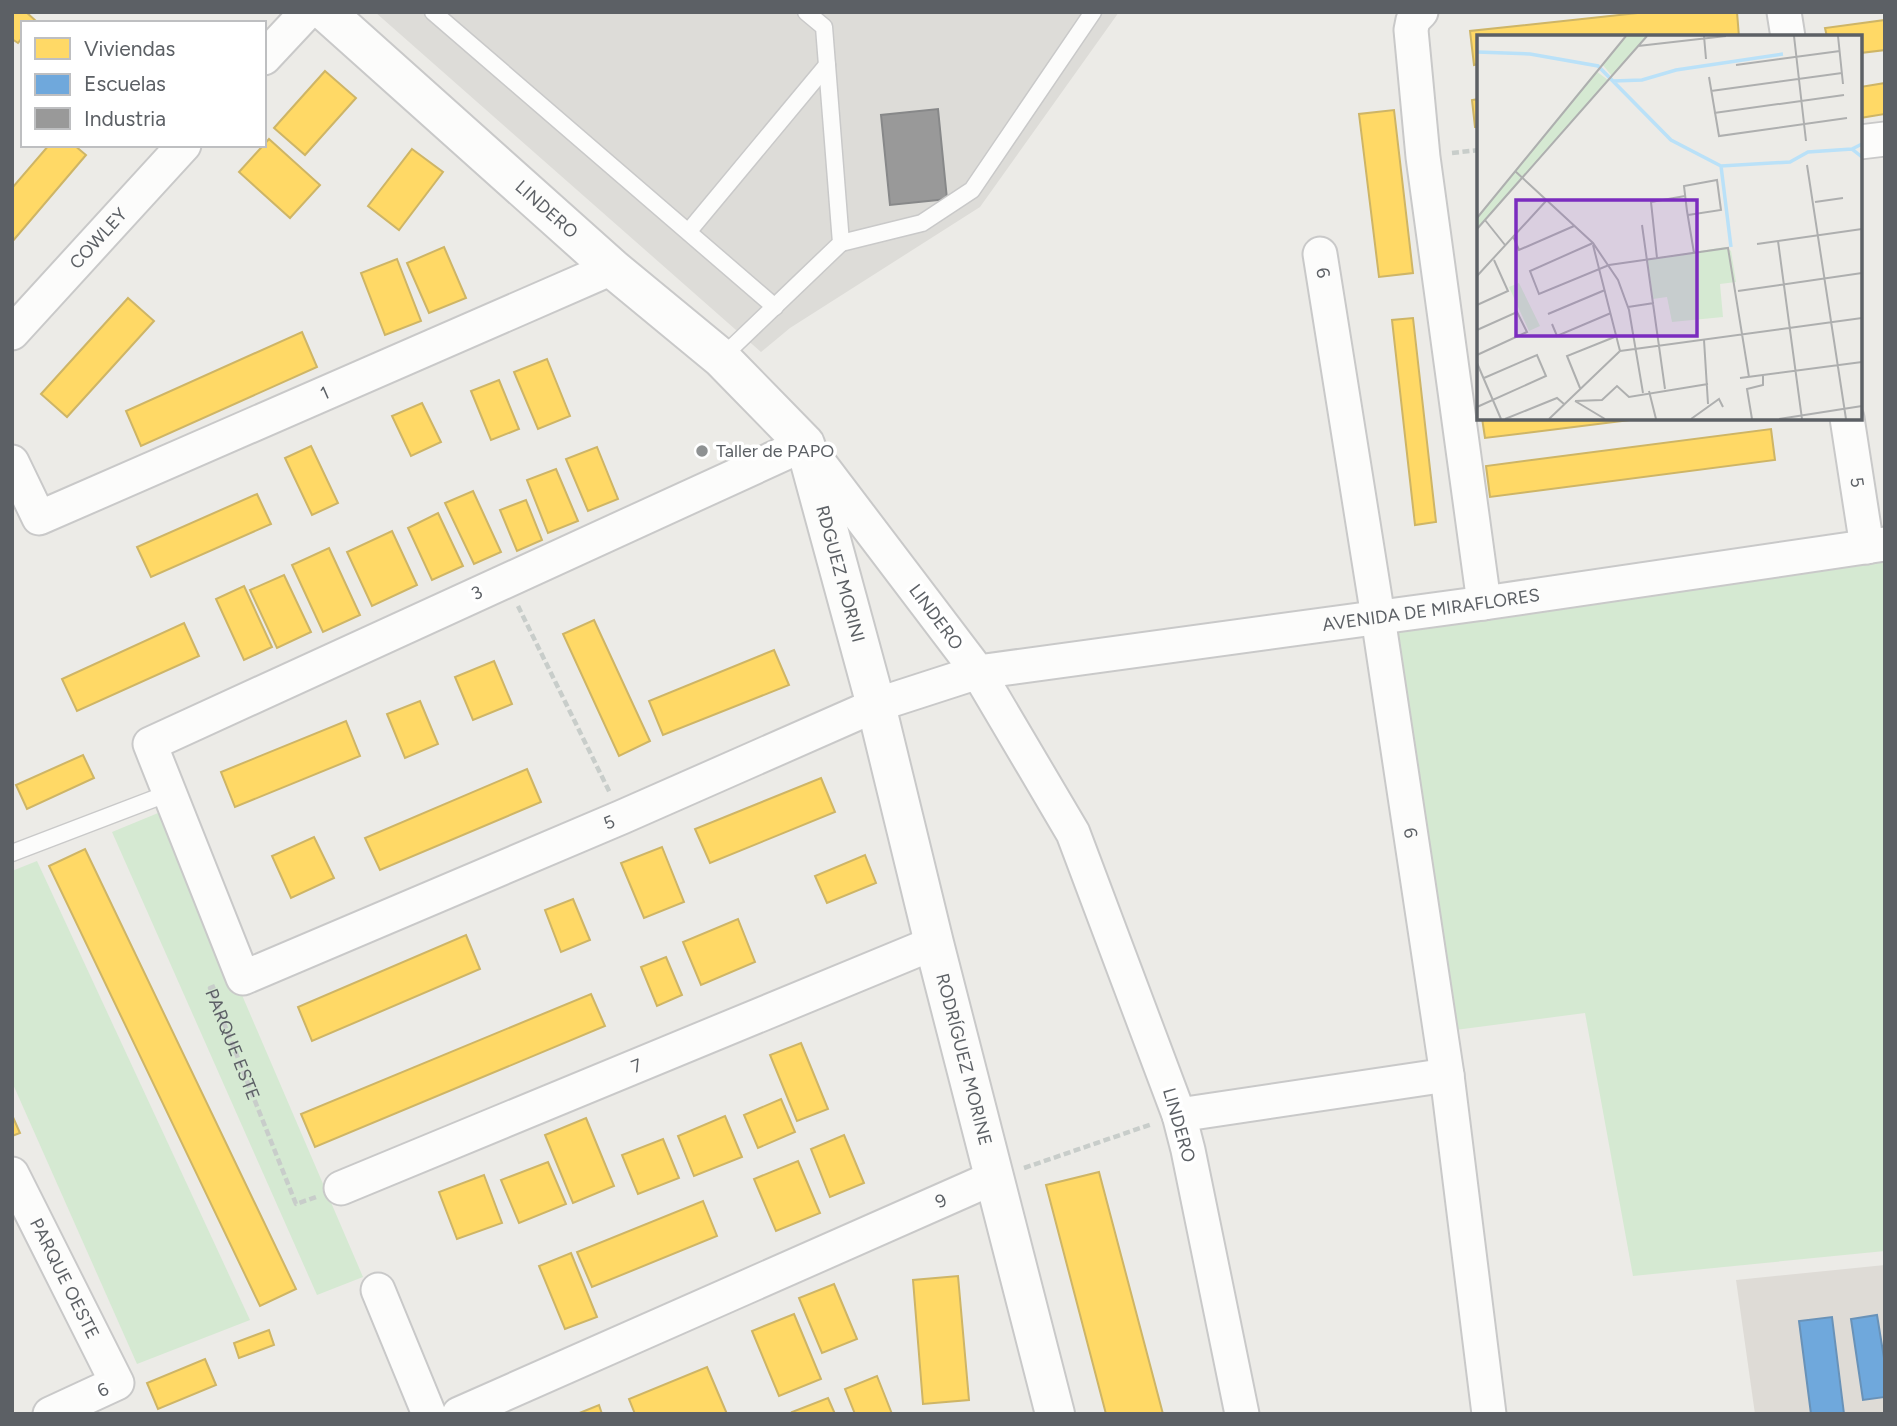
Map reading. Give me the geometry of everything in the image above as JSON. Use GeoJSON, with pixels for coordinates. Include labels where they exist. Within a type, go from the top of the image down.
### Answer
{"type":"FeatureCollection","features":[{"type":"Feature","properties":{"kind":"street"},"geometry":{"type":"LineString","coordinates":[[266,56],[307,12]]}},
{"type":"Feature","properties":{"kind":"street","name":"LINDERO"},"geometry":{"type":"LineString","coordinates":[[326,12],[612,268],[721,358],[806,444],[978,672],[1073,833],[1179,1115],[1242,1414]]}},
{"type":"Feature","properties":{"kind":"street"},"geometry":{"type":"LineString","coordinates":[[1784,12],[1788,35]]}},
{"type":"Feature","properties":{"kind":"street"},"geometry":{"type":"LineString","coordinates":[[1417,16],[1411,30],[1423,157],[1484,603]]}},
{"type":"Feature","properties":{"kind":"street"},"geometry":{"type":"LineString","coordinates":[[1862,142],[1885,139]]}},
{"type":"Feature","properties":{"kind":"street","name":"COWLEY"},"geometry":{"type":"LineString","coordinates":[[12,333],[182,147]]}},
{"type":"Feature","properties":{"kind":"street","name":"6"},"geometry":{"type":"LineString","coordinates":[[1320,254],[1447,1075],[1489,1414]]}},
{"type":"Feature","properties":{"kind":"street","name":"1"},"geometry":{"type":"LineString","coordinates":[[12,462],[39,518],[612,268]]}},
{"type":"Feature","properties":{"kind":"street","name":"5"},"geometry":{"type":"LineString","coordinates":[[1847,420],[1876,546]]}},
{"type":"Feature","properties":{"kind":"street","name":"3"},"geometry":{"type":"LineString","coordinates":[[150,744],[806,444]]}},
{"type":"Feature","properties":{"kind":"street","name":"RDGUEZ MORINI"},"geometry":{"type":"LineString","coordinates":[[806,444],[876,705]]}},
{"type":"Feature","properties":{"kind":"street","name":"AVENIDA DE MIRAFLORES"},"geometry":{"type":"LineString","coordinates":[[978,672],[1876,546]]}},
{"type":"Feature","properties":{"kind":"street","name":"5"},"geometry":{"type":"LineString","coordinates":[[243,978],[622,817],[876,705],[978,672]]}},
{"type":"Feature","properties":{"kind":"street","name":"RODRÍGUEZ MORINE"},"geometry":{"type":"LineString","coordinates":[[876,705],[1055,1414]]}},
{"type":"Feature","properties":{"kind":"street","name":"PARQUE ESTE"},"geometry":{"type":"LineString","coordinates":[[150,744],[243,978]]}},
{"type":"Feature","properties":{"kind":"street","name":"7"},"geometry":{"type":"LineString","coordinates":[[341,1188],[934,943]]}},
{"type":"Feature","properties":{"kind":"street"},"geometry":{"type":"LineString","coordinates":[[1179,1115],[1447,1075]]}},
{"type":"Feature","properties":{"kind":"street","name":"PARQUE OESTE"},"geometry":{"type":"LineString","coordinates":[[13,1174],[117,1383]]}},
{"type":"Feature","properties":{"kind":"street","name":"9"},"geometry":{"type":"LineString","coordinates":[[459,1414],[995,1177]]}},
{"type":"Feature","properties":{"kind":"street"},"geometry":{"type":"LineString","coordinates":[[378,1290],[429,1414]]}},
{"type":"Feature","properties":{"kind":"street","name":"6"},"geometry":{"type":"LineString","coordinates":[[50,1414],[117,1383]]}},
{"type":"Feature","properties":{"kind":"lane"},"geometry":{"type":"LineString","coordinates":[[433,12],[775,307]]}},
{"type":"Feature","properties":{"kind":"lane"},"geometry":{"type":"LineString","coordinates":[[806,12],[824,27],[841,243]]}},
{"type":"Feature","properties":{"kind":"lane"},"geometry":{"type":"LineString","coordinates":[[721,358],[841,243],[922,223],[972,190],[1093,12]]}},
{"type":"Feature","properties":{"kind":"lane"},"geometry":{"type":"LineString","coordinates":[[689,231],[827,65]]}},
{"type":"Feature","properties":{"kind":"lane"},"geometry":{"type":"LineString","coordinates":[[12,853],[169,793]]}},
{"type":"Feature","properties":{"kind":"path"},"geometry":{"type":"LineString","coordinates":[[506,580],[622,817]]}},
{"type":"Feature","properties":{"kind":"path","name":"PARQUE ESTE"},"geometry":{"type":"LineString","coordinates":[[243,978],[209,988],[296,1205],[341,1188]]}},
{"type":"Feature","properties":{"kind":"path"},"geometry":{"type":"LineString","coordinates":[[995,1177],[1179,1115]]}},
{"type":"Feature","properties":{"kind":"shaded area"},"geometry":{"type":"Polygon","coordinates":[[[375,12],[1119,12],[980,207],[790,328],[761,352],[375,12]]]}},
{"type":"Feature","properties":{"kind":"shaded area"},"geometry":{"type":"Polygon","coordinates":[[[1885,1265],[1885,1414],[1755,1414],[1736,1280],[1885,1265]]]}},
{"type":"Feature","properties":{"kind":"green space"},"geometry":{"type":"Polygon","coordinates":[[[1885,544],[1885,1251],[1633,1276],[1585,1013],[1440,1032],[1378,617],[1885,544]]]}},
{"type":"Feature","properties":{"kind":"green space"},"geometry":{"type":"Polygon","coordinates":[[[163,811],[363,1277],[317,1295],[112,832],[163,811]]]}},
{"type":"Feature","properties":{"kind":"green space"},"geometry":{"type":"Polygon","coordinates":[[[37,861],[250,1320],[137,1364],[12,1082],[12,871],[37,861]]]}},
{"type":"Feature","properties":{"kind":"building: Viviendas"},"geometry":{"type":"Polygon","coordinates":[[[12,12],[26,12],[36,21],[21,21],[21,39],[18,43],[12,39],[12,12]]]}},
{"type":"Feature","properties":{"kind":"building: Viviendas"},"geometry":{"type":"Polygon","coordinates":[[[1647,12],[1737,12],[1739,35],[1477,35],[1477,64],[1474,65],[1470,31],[1647,12]]]}},
{"type":"Feature","properties":{"kind":"building: Viviendas"},"geometry":{"type":"Polygon","coordinates":[[[1885,20],[1885,50],[1862,53],[1862,35],[1827,35],[1825,28],[1885,20]]]}},
{"type":"Feature","properties":{"kind":"building: Viviendas"},"geometry":{"type":"Polygon","coordinates":[[[325,71],[356,98],[305,155],[274,128],[325,71]]]}},
{"type":"Feature","properties":{"kind":"building: Viviendas"},"geometry":{"type":"Polygon","coordinates":[[[1885,83],[1885,114],[1862,118],[1862,87],[1885,83]]]}},
{"type":"Feature","properties":{"kind":"building: Viviendas"},"geometry":{"type":"Polygon","coordinates":[[[1477,99],[1477,127],[1475,127],[1472,100],[1477,99]]]}},
{"type":"Feature","properties":{"kind":"building: Viviendas"},"geometry":{"type":"Polygon","coordinates":[[[1394,110],[1413,273],[1379,277],[1359,114],[1394,110]]]}},
{"type":"Feature","properties":{"kind":"building: Viviendas"},"geometry":{"type":"Polygon","coordinates":[[[269,139],[320,185],[290,218],[239,172],[262,147],[266,147],[269,139]]]}},
{"type":"Feature","properties":{"kind":"building: Viviendas"},"geometry":{"type":"Polygon","coordinates":[[[47,147],[76,147],[86,155],[12,242],[12,188],[47,147]]]}},
{"type":"Feature","properties":{"kind":"building: Viviendas"},"geometry":{"type":"Polygon","coordinates":[[[412,149],[443,172],[399,230],[368,206],[412,149]]]}},
{"type":"Feature","properties":{"kind":"building: Viviendas"},"geometry":{"type":"Polygon","coordinates":[[[444,247],[466,298],[429,313],[407,263],[444,247]]]}},
{"type":"Feature","properties":{"kind":"building: Viviendas"},"geometry":{"type":"Polygon","coordinates":[[[397,259],[421,321],[385,335],[361,273],[397,259]]]}},
{"type":"Feature","properties":{"kind":"building: Viviendas"},"geometry":{"type":"Polygon","coordinates":[[[128,298],[154,321],[67,417],[41,394],[128,298]]]}},
{"type":"Feature","properties":{"kind":"building: Viviendas"},"geometry":{"type":"Polygon","coordinates":[[[1413,318],[1436,522],[1415,525],[1392,320],[1413,318]]]}},
{"type":"Feature","properties":{"kind":"building: Viviendas"},"geometry":{"type":"Polygon","coordinates":[[[302,332],[317,367],[141,446],[126,411],[302,332]]]}},
{"type":"Feature","properties":{"kind":"building: Viviendas"},"geometry":{"type":"Polygon","coordinates":[[[547,359],[570,416],[538,429],[514,372],[547,359]]]}},
{"type":"Feature","properties":{"kind":"building: Viviendas"},"geometry":{"type":"Polygon","coordinates":[[[499,380],[519,429],[491,440],[471,391],[499,380]]]}},
{"type":"Feature","properties":{"kind":"building: Viviendas"},"geometry":{"type":"Polygon","coordinates":[[[422,403],[441,442],[411,456],[392,416],[422,403]]]}},
{"type":"Feature","properties":{"kind":"building: Viviendas"},"geometry":{"type":"Polygon","coordinates":[[[1482,420],[1630,420],[1485,438],[1482,420]]]}},
{"type":"Feature","properties":{"kind":"building: Viviendas"},"geometry":{"type":"Polygon","coordinates":[[[1771,429],[1775,460],[1490,497],[1486,466],[1771,429]]]}},
{"type":"Feature","properties":{"kind":"building: Viviendas"},"geometry":{"type":"Polygon","coordinates":[[[311,446],[338,503],[312,515],[285,458],[311,446]]]}},
{"type":"Feature","properties":{"kind":"building: Viviendas"},"geometry":{"type":"Polygon","coordinates":[[[597,447],[618,499],[588,511],[566,459],[597,447]]]}},
{"type":"Feature","properties":{"kind":"building: Viviendas"},"geometry":{"type":"Polygon","coordinates":[[[556,469],[578,521],[548,533],[527,480],[556,469]]]}},
{"type":"Feature","properties":{"kind":"building: Viviendas"},"geometry":{"type":"Polygon","coordinates":[[[473,491],[501,552],[474,564],[445,503],[473,491]]]}},
{"type":"Feature","properties":{"kind":"building: Viviendas"},"geometry":{"type":"Polygon","coordinates":[[[257,494],[271,524],[151,577],[137,547],[257,494]]]}},
{"type":"Feature","properties":{"kind":"building: Viviendas"},"geometry":{"type":"Polygon","coordinates":[[[526,500],[542,540],[517,551],[500,510],[526,500]]]}},
{"type":"Feature","properties":{"kind":"building: Viviendas"},"geometry":{"type":"Polygon","coordinates":[[[438,513],[463,566],[432,580],[408,528],[438,513]]]}},
{"type":"Feature","properties":{"kind":"building: Viviendas"},"geometry":{"type":"Polygon","coordinates":[[[392,531],[417,585],[372,606],[347,552],[392,531]]]}},
{"type":"Feature","properties":{"kind":"building: Viviendas"},"geometry":{"type":"Polygon","coordinates":[[[329,548],[360,615],[323,632],[292,565],[329,548]]]}},
{"type":"Feature","properties":{"kind":"building: Viviendas"},"geometry":{"type":"Polygon","coordinates":[[[284,575],[311,632],[277,648],[250,590],[284,575]]]}},
{"type":"Feature","properties":{"kind":"building: Viviendas"},"geometry":{"type":"Polygon","coordinates":[[[244,586],[272,647],[244,660],[216,599],[244,586]]]}},
{"type":"Feature","properties":{"kind":"building: Viviendas"},"geometry":{"type":"Polygon","coordinates":[[[594,620],[650,741],[619,756],[563,634],[594,620]]]}},
{"type":"Feature","properties":{"kind":"building: Viviendas"},"geometry":{"type":"Polygon","coordinates":[[[184,623],[199,656],[77,711],[62,679],[184,623]]]}},
{"type":"Feature","properties":{"kind":"building: Viviendas"},"geometry":{"type":"Polygon","coordinates":[[[774,650],[789,685],[663,735],[649,701],[774,650]]]}},
{"type":"Feature","properties":{"kind":"building: Viviendas"},"geometry":{"type":"Polygon","coordinates":[[[494,661],[512,704],[473,720],[455,677],[494,661]]]}},
{"type":"Feature","properties":{"kind":"building: Viviendas"},"geometry":{"type":"Polygon","coordinates":[[[420,701],[438,744],[405,758],[387,714],[420,701]]]}},
{"type":"Feature","properties":{"kind":"building: Viviendas"},"geometry":{"type":"Polygon","coordinates":[[[346,721],[360,756],[235,807],[221,772],[346,721]]]}},
{"type":"Feature","properties":{"kind":"building: Viviendas"},"geometry":{"type":"Polygon","coordinates":[[[83,755],[94,778],[27,809],[16,785],[83,755]]]}},
{"type":"Feature","properties":{"kind":"building: Viviendas"},"geometry":{"type":"Polygon","coordinates":[[[527,769],[541,802],[380,870],[365,838],[527,769]]]}},
{"type":"Feature","properties":{"kind":"building: Viviendas"},"geometry":{"type":"Polygon","coordinates":[[[821,778],[835,812],[710,863],[695,829],[821,778]]]}},
{"type":"Feature","properties":{"kind":"building: Viviendas"},"geometry":{"type":"Polygon","coordinates":[[[314,837],[334,878],[291,898],[272,856],[314,837]]]}},
{"type":"Feature","properties":{"kind":"building: Viviendas"},"geometry":{"type":"Polygon","coordinates":[[[662,847],[684,902],[644,918],[621,863],[662,847]]]}},
{"type":"Feature","properties":{"kind":"building: Viviendas"},"geometry":{"type":"Polygon","coordinates":[[[85,849],[296,1289],[260,1306],[49,866],[85,849]]]}},
{"type":"Feature","properties":{"kind":"building: Viviendas"},"geometry":{"type":"Polygon","coordinates":[[[865,855],[876,883],[827,903],[815,876],[865,855]]]}},
{"type":"Feature","properties":{"kind":"building: Viviendas"},"geometry":{"type":"Polygon","coordinates":[[[573,899],[590,940],[561,952],[545,910],[573,899]]]}},
{"type":"Feature","properties":{"kind":"building: Viviendas"},"geometry":{"type":"Polygon","coordinates":[[[738,919],[755,962],[701,985],[683,942],[738,919]]]}},
{"type":"Feature","properties":{"kind":"building: Viviendas"},"geometry":{"type":"Polygon","coordinates":[[[466,935],[480,969],[312,1041],[298,1007],[466,935]]]}},
{"type":"Feature","properties":{"kind":"building: Viviendas"},"geometry":{"type":"Polygon","coordinates":[[[666,957],[682,995],[657,1006],[641,967],[666,957]]]}},
{"type":"Feature","properties":{"kind":"building: Viviendas"},"geometry":{"type":"Polygon","coordinates":[[[591,994],[605,1026],[315,1147],[301,1114],[591,994]]]}},
{"type":"Feature","properties":{"kind":"building: Viviendas"},"geometry":{"type":"Polygon","coordinates":[[[801,1043],[828,1109],[797,1121],[770,1055],[801,1043]]]}},
{"type":"Feature","properties":{"kind":"building: Viviendas"},"geometry":{"type":"Polygon","coordinates":[[[781,1099],[795,1132],[758,1148],[744,1115],[781,1099]]]}},
{"type":"Feature","properties":{"kind":"building: Viviendas"},"geometry":{"type":"Polygon","coordinates":[[[12,1115],[20,1133],[12,1136],[12,1115]]]}},
{"type":"Feature","properties":{"kind":"building: Viviendas"},"geometry":{"type":"Polygon","coordinates":[[[725,1116],[742,1157],[694,1176],[678,1136],[725,1116]]]}},
{"type":"Feature","properties":{"kind":"building: Viviendas"},"geometry":{"type":"Polygon","coordinates":[[[586,1118],[614,1186],[573,1203],[545,1135],[586,1118]]]}},
{"type":"Feature","properties":{"kind":"building: Viviendas"},"geometry":{"type":"Polygon","coordinates":[[[844,1135],[864,1183],[830,1197],[811,1149],[844,1135]]]}},
{"type":"Feature","properties":{"kind":"building: Viviendas"},"geometry":{"type":"Polygon","coordinates":[[[663,1139],[679,1178],[638,1194],[622,1155],[663,1139]]]}},
{"type":"Feature","properties":{"kind":"building: Viviendas"},"geometry":{"type":"Polygon","coordinates":[[[798,1161],[820,1213],[776,1231],[754,1179],[798,1161]]]}},
{"type":"Feature","properties":{"kind":"building: Viviendas"},"geometry":{"type":"Polygon","coordinates":[[[548,1162],[566,1204],[519,1223],[501,1180],[548,1162]]]}},
{"type":"Feature","properties":{"kind":"building: Viviendas"},"geometry":{"type":"Polygon","coordinates":[[[1099,1172],[1163,1414],[1106,1414],[1046,1185],[1099,1172]]]}},
{"type":"Feature","properties":{"kind":"building: Viviendas"},"geometry":{"type":"Polygon","coordinates":[[[484,1175],[502,1223],[457,1239],[439,1192],[484,1175]]]}},
{"type":"Feature","properties":{"kind":"building: Viviendas"},"geometry":{"type":"Polygon","coordinates":[[[703,1201],[717,1236],[592,1287],[577,1252],[703,1201]]]}},
{"type":"Feature","properties":{"kind":"building: Viviendas"},"geometry":{"type":"Polygon","coordinates":[[[571,1253],[597,1317],[565,1329],[539,1266],[571,1253]]]}},
{"type":"Feature","properties":{"kind":"building: Viviendas"},"geometry":{"type":"Polygon","coordinates":[[[958,1276],[969,1400],[923,1404],[913,1280],[958,1276]]]}},
{"type":"Feature","properties":{"kind":"building: Viviendas"},"geometry":{"type":"Polygon","coordinates":[[[834,1284],[857,1339],[822,1353],[799,1298],[834,1284]]]}},
{"type":"Feature","properties":{"kind":"building: Viviendas"},"geometry":{"type":"Polygon","coordinates":[[[794,1314],[821,1379],[779,1396],[752,1331],[794,1314]]]}},
{"type":"Feature","properties":{"kind":"building: Viviendas"},"geometry":{"type":"Polygon","coordinates":[[[269,1330],[274,1345],[239,1358],[234,1343],[269,1330]]]}},
{"type":"Feature","properties":{"kind":"building: Viviendas"},"geometry":{"type":"Polygon","coordinates":[[[205,1359],[216,1385],[158,1409],[147,1383],[205,1359]]]}},
{"type":"Feature","properties":{"kind":"building: Viviendas"},"geometry":{"type":"Polygon","coordinates":[[[707,1367],[727,1414],[635,1414],[629,1399],[707,1367]]]}},
{"type":"Feature","properties":{"kind":"building: Viviendas"},"geometry":{"type":"Polygon","coordinates":[[[877,1376],[892,1414],[855,1414],[845,1389],[877,1376]]]}},
{"type":"Feature","properties":{"kind":"building: Viviendas"},"geometry":{"type":"Polygon","coordinates":[[[828,1398],[835,1414],[792,1412],[828,1398]]]}},
{"type":"Feature","properties":{"kind":"building: Viviendas"},"geometry":{"type":"Polygon","coordinates":[[[599,1405],[602,1414],[577,1414],[599,1405]]]}},
{"type":"Feature","properties":{"kind":"building: Escuelas"},"geometry":{"type":"Polygon","coordinates":[[[1877,1315],[1885,1364],[1885,1397],[1863,1400],[1851,1319],[1877,1315]]]}},
{"type":"Feature","properties":{"kind":"building: Escuelas"},"geometry":{"type":"Polygon","coordinates":[[[1832,1317],[1844,1414],[1811,1414],[1799,1321],[1832,1317]]]}},
{"type":"Feature","properties":{"kind":"building: Industria"},"geometry":{"type":"Polygon","coordinates":[[[938,109],[947,199],[890,205],[881,115],[938,109]]]}},
{"type":"Feature","properties":{"kind":"place","name":"Taller de PAPO"},"geometry":{"type":"Point","coordinates":[702,451]}}]}
